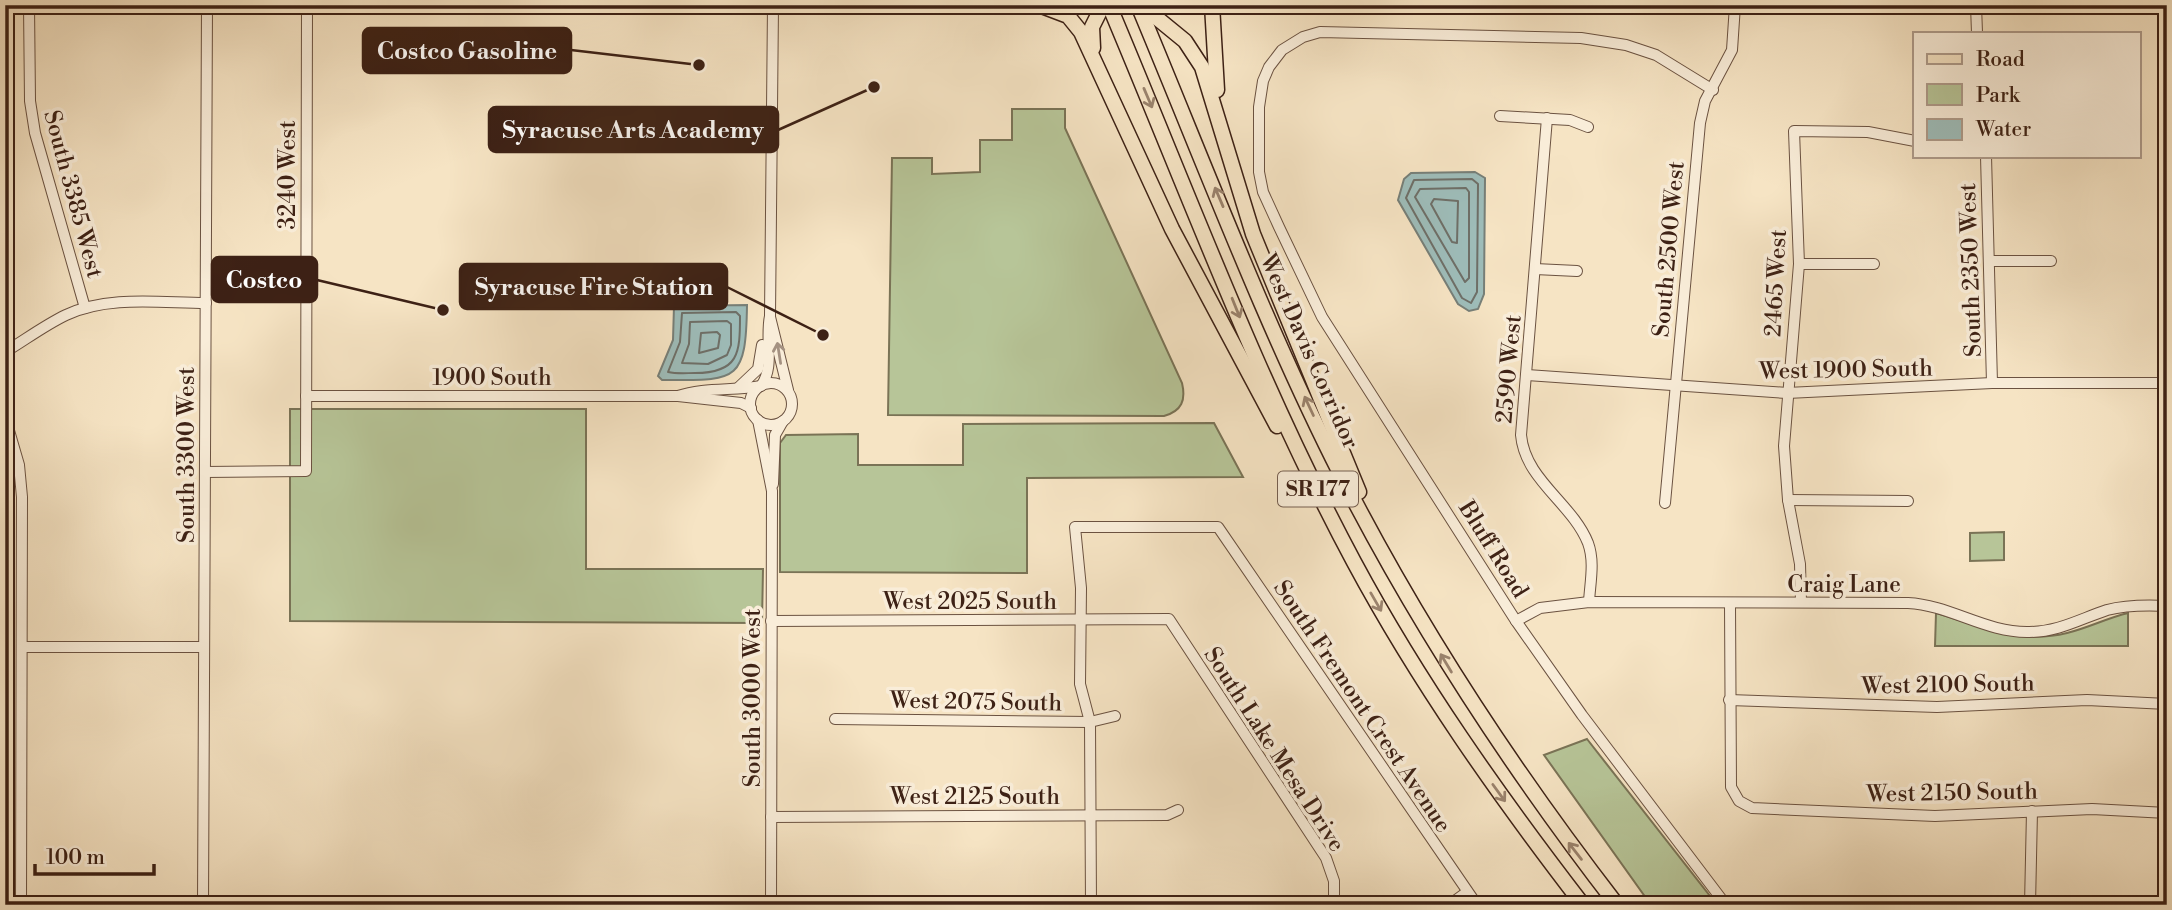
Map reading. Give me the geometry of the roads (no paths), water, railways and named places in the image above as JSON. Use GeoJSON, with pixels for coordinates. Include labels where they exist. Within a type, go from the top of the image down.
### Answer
{"type":"FeatureCollection","features":[{"type":"Feature","properties":{"kind":"highway"},"geometry":{"type":"LineString","coordinates":[[1039,5],[1068,16],[1075,22],[1097,63],[1197,279],[1331,528],[1353,560]]}},
{"type":"Feature","properties":{"kind":"highway"},"geometry":{"type":"LineString","coordinates":[[1097,63],[1091,35],[1103,5]]}},
{"type":"Feature","properties":{"kind":"highway","name":"SR 177"},"geometry":{"type":"LineString","coordinates":[[1109,5],[1283,420],[1353,560],[1403,646],[1467,746],[1583,905]]}},
{"type":"Feature","properties":{"kind":"highway"},"geometry":{"type":"LineString","coordinates":[[1140,5],[1178,34],[1197,57],[1206,78],[1253,234],[1383,555]]}},
{"type":"Feature","properties":{"kind":"highway","name":"West Davis Corridor"},"geometry":{"type":"LineString","coordinates":[[1140,5],[1293,373],[1339,471],[1383,555],[1476,711],[1554,824],[1616,905]]}},
{"type":"Feature","properties":{"kind":"highway"},"geometry":{"type":"LineString","coordinates":[[1212,5],[1214,72],[1225,144]]}},
{"type":"Feature","properties":{"kind":"main road"},"geometry":{"type":"LineString","coordinates":[[2023,5],[2167,6]]}},
{"type":"Feature","properties":{"kind":"street","name":"South 3385 West"},"geometry":{"type":"LineString","coordinates":[[29,5],[30,101],[35,133],[85,308]]}},
{"type":"Feature","properties":{"kind":"street","name":"South 3300 West"},"geometry":{"type":"LineString","coordinates":[[203,905],[207,5]]}},
{"type":"Feature","properties":{"kind":"street","name":"3240 West"},"geometry":{"type":"LineString","coordinates":[[205,471],[306,471],[307,5]]}},
{"type":"Feature","properties":{"kind":"street"},"geometry":{"type":"LineString","coordinates":[[766,331],[769,366],[761,386],[752,395],[751,408],[758,420],[770,425],[783,421],[793,404],[770,316],[773,5]]}},
{"type":"Feature","properties":{"kind":"street","name":"South 2500 West"},"geometry":{"type":"LineString","coordinates":[[1665,503],[1700,122],[1732,50],[1735,5]]}},
{"type":"Feature","properties":{"kind":"street"},"geometry":{"type":"LineString","coordinates":[[1976,5],[1978,32]]}},
{"type":"Feature","properties":{"kind":"street","name":"Bluff Road"},"geometry":{"type":"LineString","coordinates":[[1713,90],[1656,55],[1626,45],[1581,38],[1329,32],[1312,34],[1282,50],[1269,67],[1263,81],[1259,107],[1258,154],[1263,192],[1322,317],[1516,621],[1582,715],[1726,905]]}},
{"type":"Feature","properties":{"kind":"street"},"geometry":{"type":"LineString","coordinates":[[1500,116],[1570,120],[1588,127]]}},
{"type":"Feature","properties":{"kind":"street","name":"2590 West"},"geometry":{"type":"LineString","coordinates":[[1547,118],[1522,449],[1527,462],[1588,543],[1591,558],[1589,602]]}},
{"type":"Feature","properties":{"kind":"street","name":"2465 West"},"geometry":{"type":"LineString","coordinates":[[1801,602],[1798,546],[1788,500],[1784,446],[1799,264],[1794,131],[1868,132],[1913,141]]}},
{"type":"Feature","properties":{"kind":"street","name":"South 2350 West"},"geometry":{"type":"LineString","coordinates":[[1986,158],[1992,383]]}},
{"type":"Feature","properties":{"kind":"street"},"geometry":{"type":"LineString","coordinates":[[2166,230],[2167,311]]}},
{"type":"Feature","properties":{"kind":"street"},"geometry":{"type":"LineString","coordinates":[[1990,261],[2051,261]]}},
{"type":"Feature","properties":{"kind":"street"},"geometry":{"type":"LineString","coordinates":[[1799,264],[1874,264]]}},
{"type":"Feature","properties":{"kind":"street"},"geometry":{"type":"LineString","coordinates":[[1535,269],[1577,271]]}},
{"type":"Feature","properties":{"kind":"street"},"geometry":{"type":"LineString","coordinates":[[5,352],[65,315],[85,308],[112,303],[206,303]]}},
{"type":"Feature","properties":{"kind":"street"},"geometry":{"type":"LineString","coordinates":[[729,390],[744,385],[758,369],[770,316]]}},
{"type":"Feature","properties":{"kind":"street","name":"West 1900 South"},"geometry":{"type":"LineString","coordinates":[[1527,375],[1787,393],[1992,383],[2167,383]]}},
{"type":"Feature","properties":{"kind":"street"},"geometry":{"type":"LineString","coordinates":[[678,396],[692,391],[778,384],[788,391]]}},
{"type":"Feature","properties":{"kind":"street","name":"1900 South"},"geometry":{"type":"LineString","coordinates":[[306,396],[678,396]]}},
{"type":"Feature","properties":{"kind":"street"},"geometry":{"type":"LineString","coordinates":[[678,396],[737,402],[751,408]]}},
{"type":"Feature","properties":{"kind":"street"},"geometry":{"type":"LineString","coordinates":[[5,417],[19,465],[22,497],[21,905]]}},
{"type":"Feature","properties":{"kind":"street","name":"South 3000 West"},"geometry":{"type":"LineString","coordinates":[[758,420],[772,491]]}},
{"type":"Feature","properties":{"kind":"street","name":"South 3000 West"},"geometry":{"type":"LineString","coordinates":[[771,905],[772,491],[776,464],[775,435],[783,421]]}},
{"type":"Feature","properties":{"kind":"street"},"geometry":{"type":"LineString","coordinates":[[1788,500],[1908,501]]}},
{"type":"Feature","properties":{"kind":"street","name":"South Fremont Crest Avenue"},"geometry":{"type":"LineString","coordinates":[[1080,619],[1081,588],[1076,566],[1075,527],[1218,527],[1478,905]]}},
{"type":"Feature","properties":{"kind":"street","name":"Craig Lane"},"geometry":{"type":"LineString","coordinates":[[1516,621],[1540,608],[1589,602],[1921,604],[1989,627],[2026,632],[2057,629],[2109,610],[2167,606]]}},
{"type":"Feature","properties":{"kind":"street"},"geometry":{"type":"LineString","coordinates":[[1729,700],[1730,604]]}},
{"type":"Feature","properties":{"kind":"street"},"geometry":{"type":"LineString","coordinates":[[1080,619],[1080,684],[1090,722],[1091,905]]}},
{"type":"Feature","properties":{"kind":"street","name":"West 2025 South"},"geometry":{"type":"LineString","coordinates":[[771,621],[1168,619]]}},
{"type":"Feature","properties":{"kind":"street","name":"South Lake Mesa Drive"},"geometry":{"type":"LineString","coordinates":[[1168,619],[1326,858],[1334,881],[1334,905]]}},
{"type":"Feature","properties":{"kind":"street"},"geometry":{"type":"LineString","coordinates":[[22,647],[204,647]]}},
{"type":"Feature","properties":{"kind":"street","name":"West 2100 South"},"geometry":{"type":"LineString","coordinates":[[1729,700],[1937,707],[2087,700],[2167,704]]}},
{"type":"Feature","properties":{"kind":"street","name":"West 2150 South"},"geometry":{"type":"LineString","coordinates":[[1729,700],[1731,787],[1739,801],[1752,808],[1935,816],[2092,809],[2167,813]]}},
{"type":"Feature","properties":{"kind":"street","name":"West 2075 South"},"geometry":{"type":"LineString","coordinates":[[835,719],[1090,722],[1115,716]]}},
{"type":"Feature","properties":{"kind":"street","name":"West 2125 South"},"geometry":{"type":"LineString","coordinates":[[771,817],[1167,815],[1178,810]]}},
{"type":"Feature","properties":{"kind":"street"},"geometry":{"type":"LineString","coordinates":[[2030,905],[2032,811]]}},
{"type":"Feature","properties":{"kind":"street"},"geometry":{"type":"LineString","coordinates":[[1448,905],[1467,892]]}},
{"type":"Feature","properties":{"kind":"water"},"geometry":{"type":"Polygon","coordinates":[[[1475,172],[1485,178],[1484,294],[1478,309],[1469,311],[1458,304],[1398,200],[1404,179],[1411,173],[1475,172]]]}},
{"type":"Feature","properties":{"kind":"water"},"geometry":{"type":"Polygon","coordinates":[[[747,305],[744,350],[732,372],[706,379],[662,380],[658,376],[673,340],[674,306],[747,305]]]}},
{"type":"Feature","properties":{"kind":"place","name":"Costco Gasoline"},"geometry":{"type":"Point","coordinates":[699,65]}},
{"type":"Feature","properties":{"kind":"place","name":"Syracuse Arts Academy"},"geometry":{"type":"Point","coordinates":[874,87]}},
{"type":"Feature","properties":{"kind":"place","name":"Costco"},"geometry":{"type":"Point","coordinates":[443,310]}},
{"type":"Feature","properties":{"kind":"place","name":"Syracuse Fire Station"},"geometry":{"type":"Point","coordinates":[823,335]}}]}
